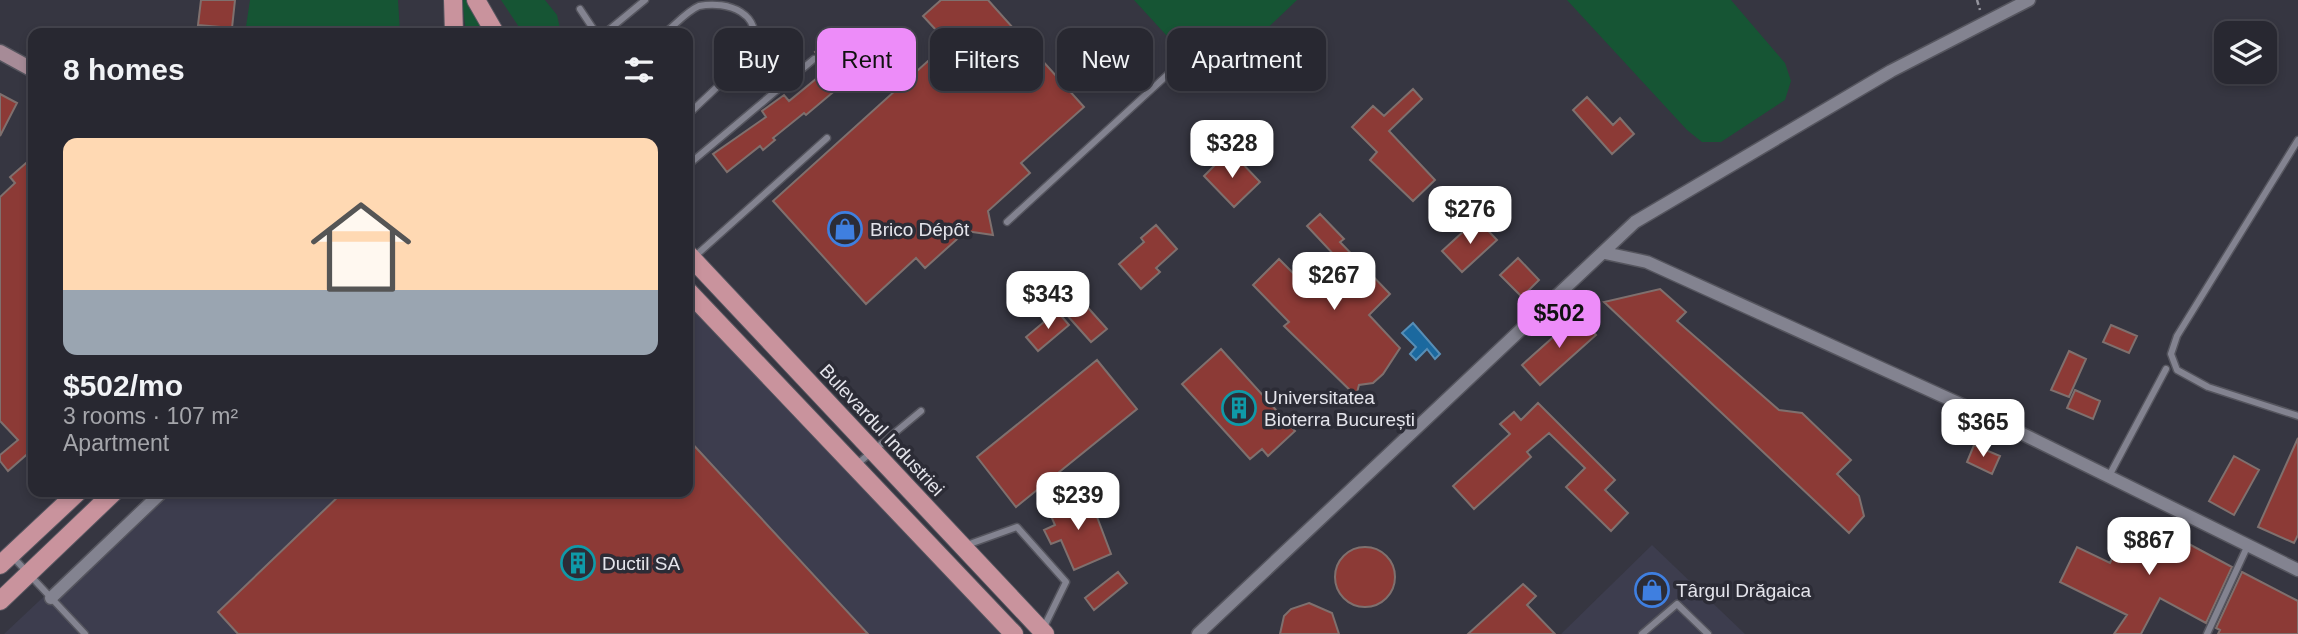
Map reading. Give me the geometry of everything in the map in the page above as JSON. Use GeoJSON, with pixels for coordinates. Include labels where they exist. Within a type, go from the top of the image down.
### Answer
{"type":"FeatureCollection","features":[{"type":"Feature","properties":{"kind":"main road"},"geometry":{"type":"LineString","coordinates":[[453,0],[454,28]]}},
{"type":"Feature","properties":{"kind":"main road"},"geometry":{"type":"LineString","coordinates":[[476,0],[492,28]]}},
{"type":"Feature","properties":{"kind":"main road"},"geometry":{"type":"LineString","coordinates":[[0,52],[28,67]]}},
{"type":"Feature","properties":{"kind":"main road","name":"Bulevardul Industriei"},"geometry":{"type":"LineString","coordinates":[[693,259],[1042,633]]}},
{"type":"Feature","properties":{"kind":"main road"},"geometry":{"type":"LineString","coordinates":[[693,297],[1014,634]]}},
{"type":"Feature","properties":{"kind":"main road"},"geometry":{"type":"LineString","coordinates":[[6,560],[73,497]]}},
{"type":"Feature","properties":{"kind":"main road"},"geometry":{"type":"LineString","coordinates":[[0,601],[109,497]]}},
{"type":"Feature","properties":{"kind":"street"},"geometry":{"type":"LineString","coordinates":[[1198,634],[1635,222],[1891,71],[2029,0]]}},
{"type":"Feature","properties":{"kind":"street"},"geometry":{"type":"LineString","coordinates":[[1605,253],[1647,262],[1980,413],[2298,570]]}},
{"type":"Feature","properties":{"kind":"street"},"geometry":{"type":"LineString","coordinates":[[51,598],[157,497]]}},
{"type":"Feature","properties":{"kind":"lane"},"geometry":{"type":"LineString","coordinates":[[611,28],[645,0]]}},
{"type":"Feature","properties":{"kind":"lane"},"geometry":{"type":"LineString","coordinates":[[671,28],[698,6],[727,2],[740,8],[751,18],[755,32],[752,50],[693,110]]}},
{"type":"Feature","properties":{"kind":"lane"},"geometry":{"type":"LineString","coordinates":[[580,9],[593,28]]}},
{"type":"Feature","properties":{"kind":"lane"},"geometry":{"type":"LineString","coordinates":[[693,161],[814,59]]}},
{"type":"Feature","properties":{"kind":"lane"},"geometry":{"type":"LineString","coordinates":[[1007,222],[1167,75]]}},
{"type":"Feature","properties":{"kind":"lane"},"geometry":{"type":"LineString","coordinates":[[693,253],[827,138]]}},
{"type":"Feature","properties":{"kind":"lane"},"geometry":{"type":"LineString","coordinates":[[2109,476],[2166,369],[2177,336],[2298,140]]}},
{"type":"Feature","properties":{"kind":"lane"},"geometry":{"type":"LineString","coordinates":[[2171,354],[2178,370]]}},
{"type":"Feature","properties":{"kind":"lane"},"geometry":{"type":"LineString","coordinates":[[2166,369],[2178,370],[2208,387],[2298,416]]}},
{"type":"Feature","properties":{"kind":"lane"},"geometry":{"type":"LineString","coordinates":[[854,467],[921,411]]}},
{"type":"Feature","properties":{"kind":"lane"},"geometry":{"type":"LineString","coordinates":[[962,546],[1017,527],[1066,582],[1042,633]]}},
{"type":"Feature","properties":{"kind":"lane"},"geometry":{"type":"LineString","coordinates":[[2207,634],[2248,545]]}},
{"type":"Feature","properties":{"kind":"lane"},"geometry":{"type":"LineString","coordinates":[[6,560],[29,574],[85,634]]}},
{"type":"Feature","properties":{"kind":"lane"},"geometry":{"type":"LineString","coordinates":[[1642,634],[1677,604],[1708,634]]}},
{"type":"Feature","properties":{"kind":"shaded area"},"geometry":{"type":"Polygon","coordinates":[[[693,308],[1003,634],[4,634],[150,497],[693,497],[693,308]]]}},
{"type":"Feature","properties":{"kind":"shaded area","name":"Târgul Drăgaica"},"geometry":{"type":"Polygon","coordinates":[[[1652,545],[1745,634],[1561,634],[1652,545]]]}},
{"type":"Feature","properties":{"kind":"green space"},"geometry":{"type":"Polygon","coordinates":[[[250,0],[398,0],[400,28],[246,28],[250,0]]]}},
{"type":"Feature","properties":{"kind":"green space"},"geometry":{"type":"Polygon","coordinates":[[[462,0],[466,0],[484,28],[465,28],[462,0]]]}},
{"type":"Feature","properties":{"kind":"green space"},"geometry":{"type":"Polygon","coordinates":[[[501,0],[545,0],[557,15],[560,28],[520,28],[501,0]]]}},
{"type":"Feature","properties":{"kind":"green space"},"geometry":{"type":"Polygon","coordinates":[[[1134,0],[1297,0],[1268,28],[1167,28],[1167,36],[1134,0]]]}},
{"type":"Feature","properties":{"kind":"green space"},"geometry":{"type":"Polygon","coordinates":[[[1567,0],[1731,0],[1785,63],[1791,81],[1785,100],[1721,142],[1702,142],[1687,130],[1567,0]]]}},
{"type":"Feature","properties":{"kind":"water"},"geometry":{"type":"Polygon","coordinates":[[[1413,323],[1440,354],[1435,359],[1427,349],[1416,360],[1410,354],[1416,347],[1402,333],[1413,323]]]}},
{"type":"Feature","properties":{"kind":"building"},"geometry":{"type":"Polygon","coordinates":[[[201,0],[235,0],[232,28],[198,25],[201,0]]]}},
{"type":"Feature","properties":{"kind":"building"},"geometry":{"type":"Polygon","coordinates":[[[941,0],[988,0],[1013,28],[934,28],[923,16],[941,0]]]}},
{"type":"Feature","properties":{"kind":"building"},"geometry":{"type":"Polygon","coordinates":[[[930,59],[930,91],[1043,91],[1043,61],[1057,77],[1057,91],[1070,91],[1084,107],[1021,163],[1030,173],[988,211],[993,235],[966,231],[925,268],[916,258],[866,304],[773,201],[895,91],[916,91],[916,72],[930,59]]]}},
{"type":"Feature","properties":{"kind":"building"},"geometry":{"type":"Polygon","coordinates":[[[817,78],[817,91],[834,91],[773,138],[775,140],[763,150],[760,146],[727,172],[713,154],[766,117],[762,111],[784,95],[789,101],[817,78]]]}},
{"type":"Feature","properties":{"kind":"building"},"geometry":{"type":"Polygon","coordinates":[[[1413,89],[1422,99],[1389,131],[1435,180],[1413,201],[1370,160],[1377,152],[1352,127],[1373,106],[1384,116],[1413,89]]]}},
{"type":"Feature","properties":{"kind":"building"},"geometry":{"type":"Polygon","coordinates":[[[0,94],[17,103],[0,136],[0,94]]]}},
{"type":"Feature","properties":{"kind":"building"},"geometry":{"type":"Polygon","coordinates":[[[1587,97],[1613,125],[1620,118],[1634,134],[1612,154],[1573,110],[1587,97]]]}},
{"type":"Feature","properties":{"kind":"building"},"geometry":{"type":"Polygon","coordinates":[[[1225,155],[1236,166],[1240,161],[1260,182],[1234,207],[1204,176],[1225,155]]]}},
{"type":"Feature","properties":{"kind":"building"},"geometry":{"type":"Polygon","coordinates":[[[28,161],[28,453],[8,471],[0,461],[0,455],[18,440],[0,421],[0,197],[15,183],[10,177],[28,161]]]}},
{"type":"Feature","properties":{"kind":"building"},"geometry":{"type":"Polygon","coordinates":[[[1320,214],[1344,239],[1340,242],[1390,294],[1369,315],[1400,348],[1383,374],[1373,383],[1359,385],[1356,396],[1284,326],[1289,322],[1253,285],[1279,259],[1307,287],[1337,258],[1307,226],[1320,214]]]}},
{"type":"Feature","properties":{"kind":"building"},"geometry":{"type":"Polygon","coordinates":[[[1477,219],[1497,240],[1462,272],[1442,251],[1477,219]]]}},
{"type":"Feature","properties":{"kind":"building"},"geometry":{"type":"Polygon","coordinates":[[[1156,225],[1177,249],[1156,268],[1160,272],[1141,289],[1119,264],[1144,242],[1141,238],[1156,225]]]}},
{"type":"Feature","properties":{"kind":"building"},"geometry":{"type":"Polygon","coordinates":[[[1518,258],[1539,280],[1522,297],[1500,275],[1518,258]]]}},
{"type":"Feature","properties":{"kind":"building"},"geometry":{"type":"Polygon","coordinates":[[[1660,289],[1686,312],[1677,321],[1779,410],[1802,413],[1851,460],[1837,474],[1859,496],[1864,516],[1849,533],[1604,302],[1660,289]]]}},
{"type":"Feature","properties":{"kind":"building"},"geometry":{"type":"Polygon","coordinates":[[[1082,301],[1107,329],[1091,342],[1066,314],[1082,301]]]}},
{"type":"Feature","properties":{"kind":"building"},"geometry":{"type":"Polygon","coordinates":[[[1057,311],[1069,325],[1038,351],[1026,337],[1057,311]]]}},
{"type":"Feature","properties":{"kind":"building"},"geometry":{"type":"Polygon","coordinates":[[[1578,315],[1596,335],[1540,385],[1522,365],[1578,315]]]}},
{"type":"Feature","properties":{"kind":"building"},"geometry":{"type":"Polygon","coordinates":[[[2111,325],[2137,336],[2129,353],[2103,342],[2111,325]]]}},
{"type":"Feature","properties":{"kind":"building","name":"Universitatea Bioterra București"},"geometry":{"type":"Polygon","coordinates":[[[1221,349],[1295,431],[1268,456],[1262,449],[1250,459],[1182,384],[1221,349]]]}},
{"type":"Feature","properties":{"kind":"building"},"geometry":{"type":"Polygon","coordinates":[[[2069,351],[2086,359],[2069,397],[2051,390],[2069,351]]]}},
{"type":"Feature","properties":{"kind":"building"},"geometry":{"type":"Polygon","coordinates":[[[1097,360],[1137,409],[1016,507],[977,457],[1097,360]]]}},
{"type":"Feature","properties":{"kind":"building"},"geometry":{"type":"Polygon","coordinates":[[[2075,390],[2100,401],[2093,419],[2067,408],[2075,390]]]}},
{"type":"Feature","properties":{"kind":"building"},"geometry":{"type":"Polygon","coordinates":[[[1538,403],[1615,480],[1605,490],[1628,513],[1611,531],[1566,487],[1585,468],[1549,433],[1527,452],[1531,457],[1474,509],[1453,486],[1510,434],[1500,424],[1514,412],[1521,420],[1538,403]]]}},
{"type":"Feature","properties":{"kind":"building"},"geometry":{"type":"Polygon","coordinates":[[[2298,438],[2298,535],[2294,543],[2258,527],[2298,438]]]}},
{"type":"Feature","properties":{"kind":"building","name":"Ductil SA"},"geometry":{"type":"Polygon","coordinates":[[[693,444],[868,634],[238,634],[218,612],[338,497],[693,497],[693,444]]]}},
{"type":"Feature","properties":{"kind":"building"},"geometry":{"type":"Polygon","coordinates":[[[1974,445],[2000,456],[1992,474],[1967,462],[1974,445]]]}},
{"type":"Feature","properties":{"kind":"building"},"geometry":{"type":"Polygon","coordinates":[[[2234,456],[2259,470],[2234,515],[2209,501],[2234,456]]]}},
{"type":"Feature","properties":{"kind":"building"},"geometry":{"type":"Polygon","coordinates":[[[1079,495],[1086,512],[1094,509],[1111,554],[1074,570],[1061,540],[1051,544],[1044,530],[1055,525],[1047,507],[1079,495]]]}},
{"type":"Feature","properties":{"kind":"building"},"geometry":{"type":"Polygon","coordinates":[[[2131,520],[2157,533],[2159,528],[2232,567],[2206,623],[2160,598],[2141,634],[2114,634],[2127,615],[2060,582],[2077,547],[2110,563],[2131,520]]]}},
{"type":"Feature","properties":{"kind":"building"},"geometry":{"type":"Polygon","coordinates":[[[1365,547],[1382,552],[1390,560],[1395,577],[1390,594],[1382,602],[1365,607],[1348,602],[1340,594],[1335,577],[1340,560],[1348,552],[1365,547]]]}},
{"type":"Feature","properties":{"kind":"building"},"geometry":{"type":"Polygon","coordinates":[[[1118,572],[1127,583],[1094,610],[1085,598],[1118,572]]]}},
{"type":"Feature","properties":{"kind":"building"},"geometry":{"type":"Polygon","coordinates":[[[2242,572],[2298,601],[2298,634],[2218,634],[2220,630],[2216,628],[2242,572]]]}},
{"type":"Feature","properties":{"kind":"building"},"geometry":{"type":"Polygon","coordinates":[[[1523,584],[1536,596],[1527,605],[1555,634],[1468,634],[1523,584]]]}},
{"type":"Feature","properties":{"kind":"building"},"geometry":{"type":"Polygon","coordinates":[[[1309,603],[1332,613],[1339,634],[1280,634],[1284,616],[1291,609],[1309,603]]]}},
{"type":"Feature","properties":{"kind":"place","name":"Brico Dépôt"},"geometry":{"type":"Point","coordinates":[845,229]}},
{"type":"Feature","properties":{"kind":"place","name":"Universitatea Bioterra București"},"geometry":{"type":"Point","coordinates":[1239,408]}},
{"type":"Feature","properties":{"kind":"place","name":"Ductil SA"},"geometry":{"type":"Point","coordinates":[578,563]}},
{"type":"Feature","properties":{"kind":"place","name":"Târgul Drăgaica"},"geometry":{"type":"Point","coordinates":[1652,590]}}]}
